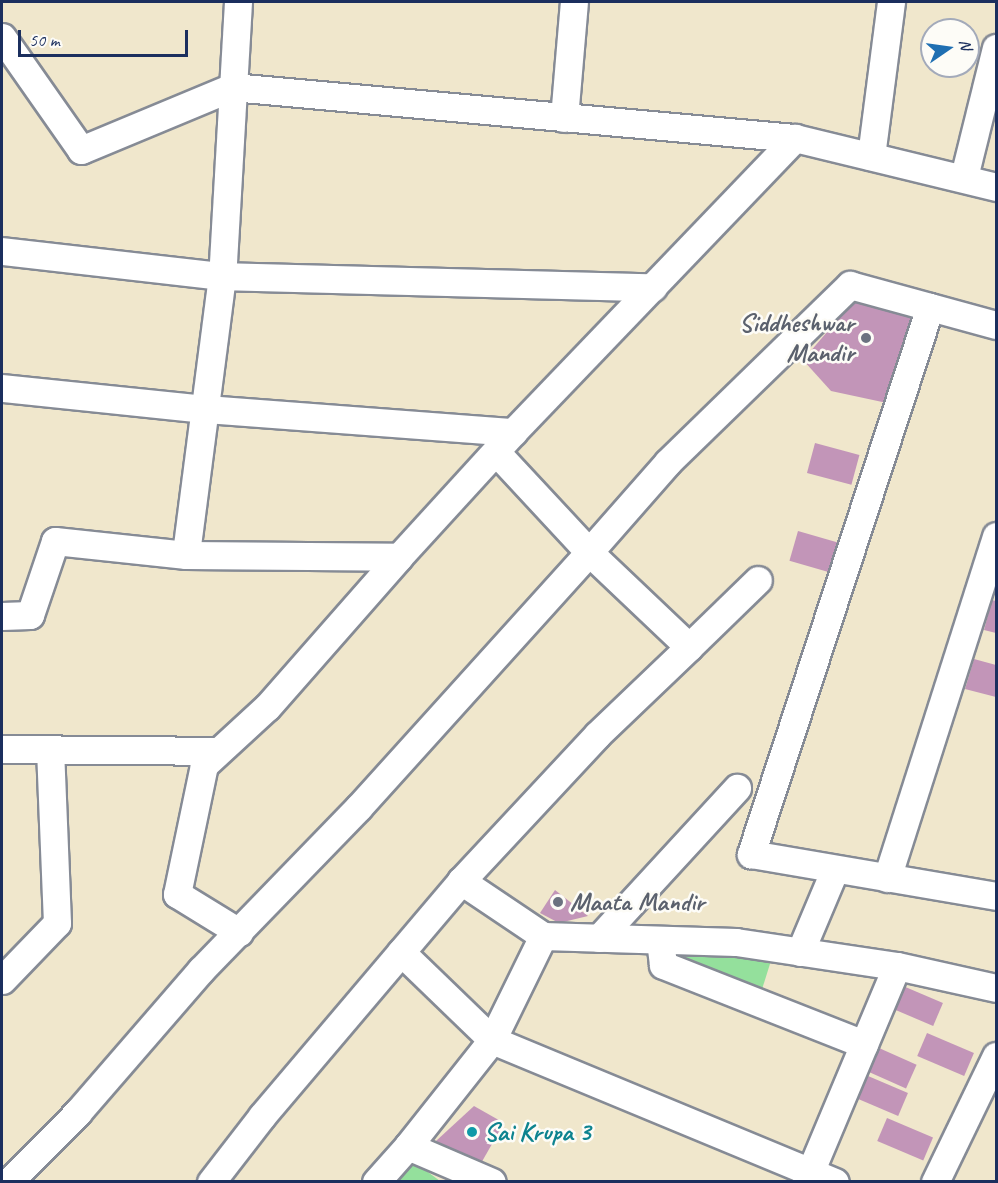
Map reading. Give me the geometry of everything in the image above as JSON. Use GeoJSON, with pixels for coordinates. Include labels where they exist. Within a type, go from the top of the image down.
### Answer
{"type":"FeatureCollection","features":[{"type":"Feature","properties":{"kind":"street"},"geometry":{"type":"LineString","coordinates":[[186,555],[222,276],[238,2]]}},
{"type":"Feature","properties":{"kind":"street"},"geometry":{"type":"LineString","coordinates":[[564,118],[574,2]]}},
{"type":"Feature","properties":{"kind":"street"},"geometry":{"type":"LineString","coordinates":[[871,156],[891,2]]}},
{"type":"Feature","properties":{"kind":"street"},"geometry":{"type":"LineString","coordinates":[[2,37],[81,150],[232,87],[795,138],[964,177],[996,187]]}},
{"type":"Feature","properties":{"kind":"street"},"geometry":{"type":"LineString","coordinates":[[964,177],[996,48]]}},
{"type":"Feature","properties":{"kind":"street"},"geometry":{"type":"LineString","coordinates":[[239,932],[177,894],[204,765],[267,707],[399,557],[795,138]]}},
{"type":"Feature","properties":{"kind":"street"},"geometry":{"type":"LineString","coordinates":[[2,251],[222,276],[653,287]]}},
{"type":"Feature","properties":{"kind":"street"},"geometry":{"type":"LineString","coordinates":[[9,1182],[78,1112],[201,970],[358,808],[668,462],[850,285],[996,325]]}},
{"type":"Feature","properties":{"kind":"street"},"geometry":{"type":"LineString","coordinates":[[930,307],[751,854],[996,896]]}},
{"type":"Feature","properties":{"kind":"street"},"geometry":{"type":"LineString","coordinates":[[2,388],[505,443],[589,552],[689,647]]}},
{"type":"Feature","properties":{"kind":"street"},"geometry":{"type":"LineString","coordinates":[[887,878],[996,536]]}},
{"type":"Feature","properties":{"kind":"street"},"geometry":{"type":"LineString","coordinates":[[2,616],[30,615],[55,542],[186,555],[399,557]]}},
{"type":"Feature","properties":{"kind":"street"},"geometry":{"type":"LineString","coordinates":[[211,1182],[262,1116],[461,881],[597,735],[758,580]]}},
{"type":"Feature","properties":{"kind":"street"},"geometry":{"type":"LineString","coordinates":[[2,749],[218,751]]}},
{"type":"Feature","properties":{"kind":"street"},"geometry":{"type":"LineString","coordinates":[[2,980],[57,923],[50,749]]}},
{"type":"Feature","properties":{"kind":"street"},"geometry":{"type":"LineString","coordinates":[[599,938],[737,788]]}},
{"type":"Feature","properties":{"kind":"street"},"geometry":{"type":"LineString","coordinates":[[800,952],[835,869]]}},
{"type":"Feature","properties":{"kind":"street"},"geometry":{"type":"LineString","coordinates":[[461,881],[543,936],[736,942],[897,966],[996,988]]}},
{"type":"Feature","properties":{"kind":"street"},"geometry":{"type":"LineString","coordinates":[[376,1182],[408,1146],[492,1040],[543,936]]}},
{"type":"Feature","properties":{"kind":"street"},"geometry":{"type":"LineString","coordinates":[[660,940],[663,965],[864,1044]]}},
{"type":"Feature","properties":{"kind":"street"},"geometry":{"type":"LineString","coordinates":[[401,952],[492,1040],[808,1176],[835,1182]]}},
{"type":"Feature","properties":{"kind":"street"},"geometry":{"type":"LineString","coordinates":[[808,1176],[897,966]]}},
{"type":"Feature","properties":{"kind":"street"},"geometry":{"type":"LineString","coordinates":[[935,1182],[996,1056]]}},
{"type":"Feature","properties":{"kind":"street"},"geometry":{"type":"LineString","coordinates":[[408,1146],[492,1182]]}},
{"type":"Feature","properties":{"kind":"green space"},"geometry":{"type":"Polygon","coordinates":[[[660,940],[775,948],[758,1002],[663,965],[660,940]]]}},
{"type":"Feature","properties":{"kind":"green space"},"geometry":{"type":"Polygon","coordinates":[[[413,1161],[440,1181],[396,1182],[413,1161]]]}},
{"type":"Feature","properties":{"kind":"building","name":"Siddheshwar Mandir"},"geometry":{"type":"Polygon","coordinates":[[[857,297],[917,315],[887,403],[831,391],[803,360],[857,297]]]}},
{"type":"Feature","properties":{"kind":"building"},"geometry":{"type":"Polygon","coordinates":[[[815,443],[859,455],[851,485],[807,473],[815,443]]]}},
{"type":"Feature","properties":{"kind":"building"},"geometry":{"type":"Polygon","coordinates":[[[798,531],[841,543],[833,573],[789,561],[798,531]]]}},
{"type":"Feature","properties":{"kind":"building"},"geometry":{"type":"Polygon","coordinates":[[[992,600],[996,601],[996,633],[984,630],[992,600]]]}},
{"type":"Feature","properties":{"kind":"building"},"geometry":{"type":"Polygon","coordinates":[[[974,659],[996,665],[996,697],[965,689],[974,659]]]}},
{"type":"Feature","properties":{"kind":"building","name":"Maata Mandir"},"geometry":{"type":"Polygon","coordinates":[[[555,890],[588,916],[559,923],[540,913],[555,890]]]}},
{"type":"Feature","properties":{"kind":"building"},"geometry":{"type":"Polygon","coordinates":[[[896,983],[943,1003],[933,1026],[886,1006],[896,983]]]}},
{"type":"Feature","properties":{"kind":"building"},"geometry":{"type":"Polygon","coordinates":[[[927,1033],[974,1053],[964,1076],[917,1056],[927,1033]]]}},
{"type":"Feature","properties":{"kind":"building"},"geometry":{"type":"Polygon","coordinates":[[[870,1044],[917,1065],[906,1088],[859,1068],[870,1044]]]}},
{"type":"Feature","properties":{"kind":"building"},"geometry":{"type":"Polygon","coordinates":[[[861,1073],[908,1093],[898,1116],[851,1096],[861,1073]]]}},
{"type":"Feature","properties":{"kind":"building","name":"Sai Krupa 3"},"geometry":{"type":"Polygon","coordinates":[[[474,1106],[504,1123],[480,1165],[436,1141],[474,1106]]]}},
{"type":"Feature","properties":{"kind":"building"},"geometry":{"type":"Polygon","coordinates":[[[887,1118],[933,1138],[923,1161],[877,1141],[887,1118]]]}},
{"type":"Feature","properties":{"kind":"place","name":"Siddheshwar Mandir"},"geometry":{"type":"Point","coordinates":[866,338]}},
{"type":"Feature","properties":{"kind":"place","name":"Maata Mandir"},"geometry":{"type":"Point","coordinates":[558,902]}},
{"type":"Feature","properties":{"kind":"place","name":"Sai Krupa 3"},"geometry":{"type":"Point","coordinates":[472,1132]}}]}
